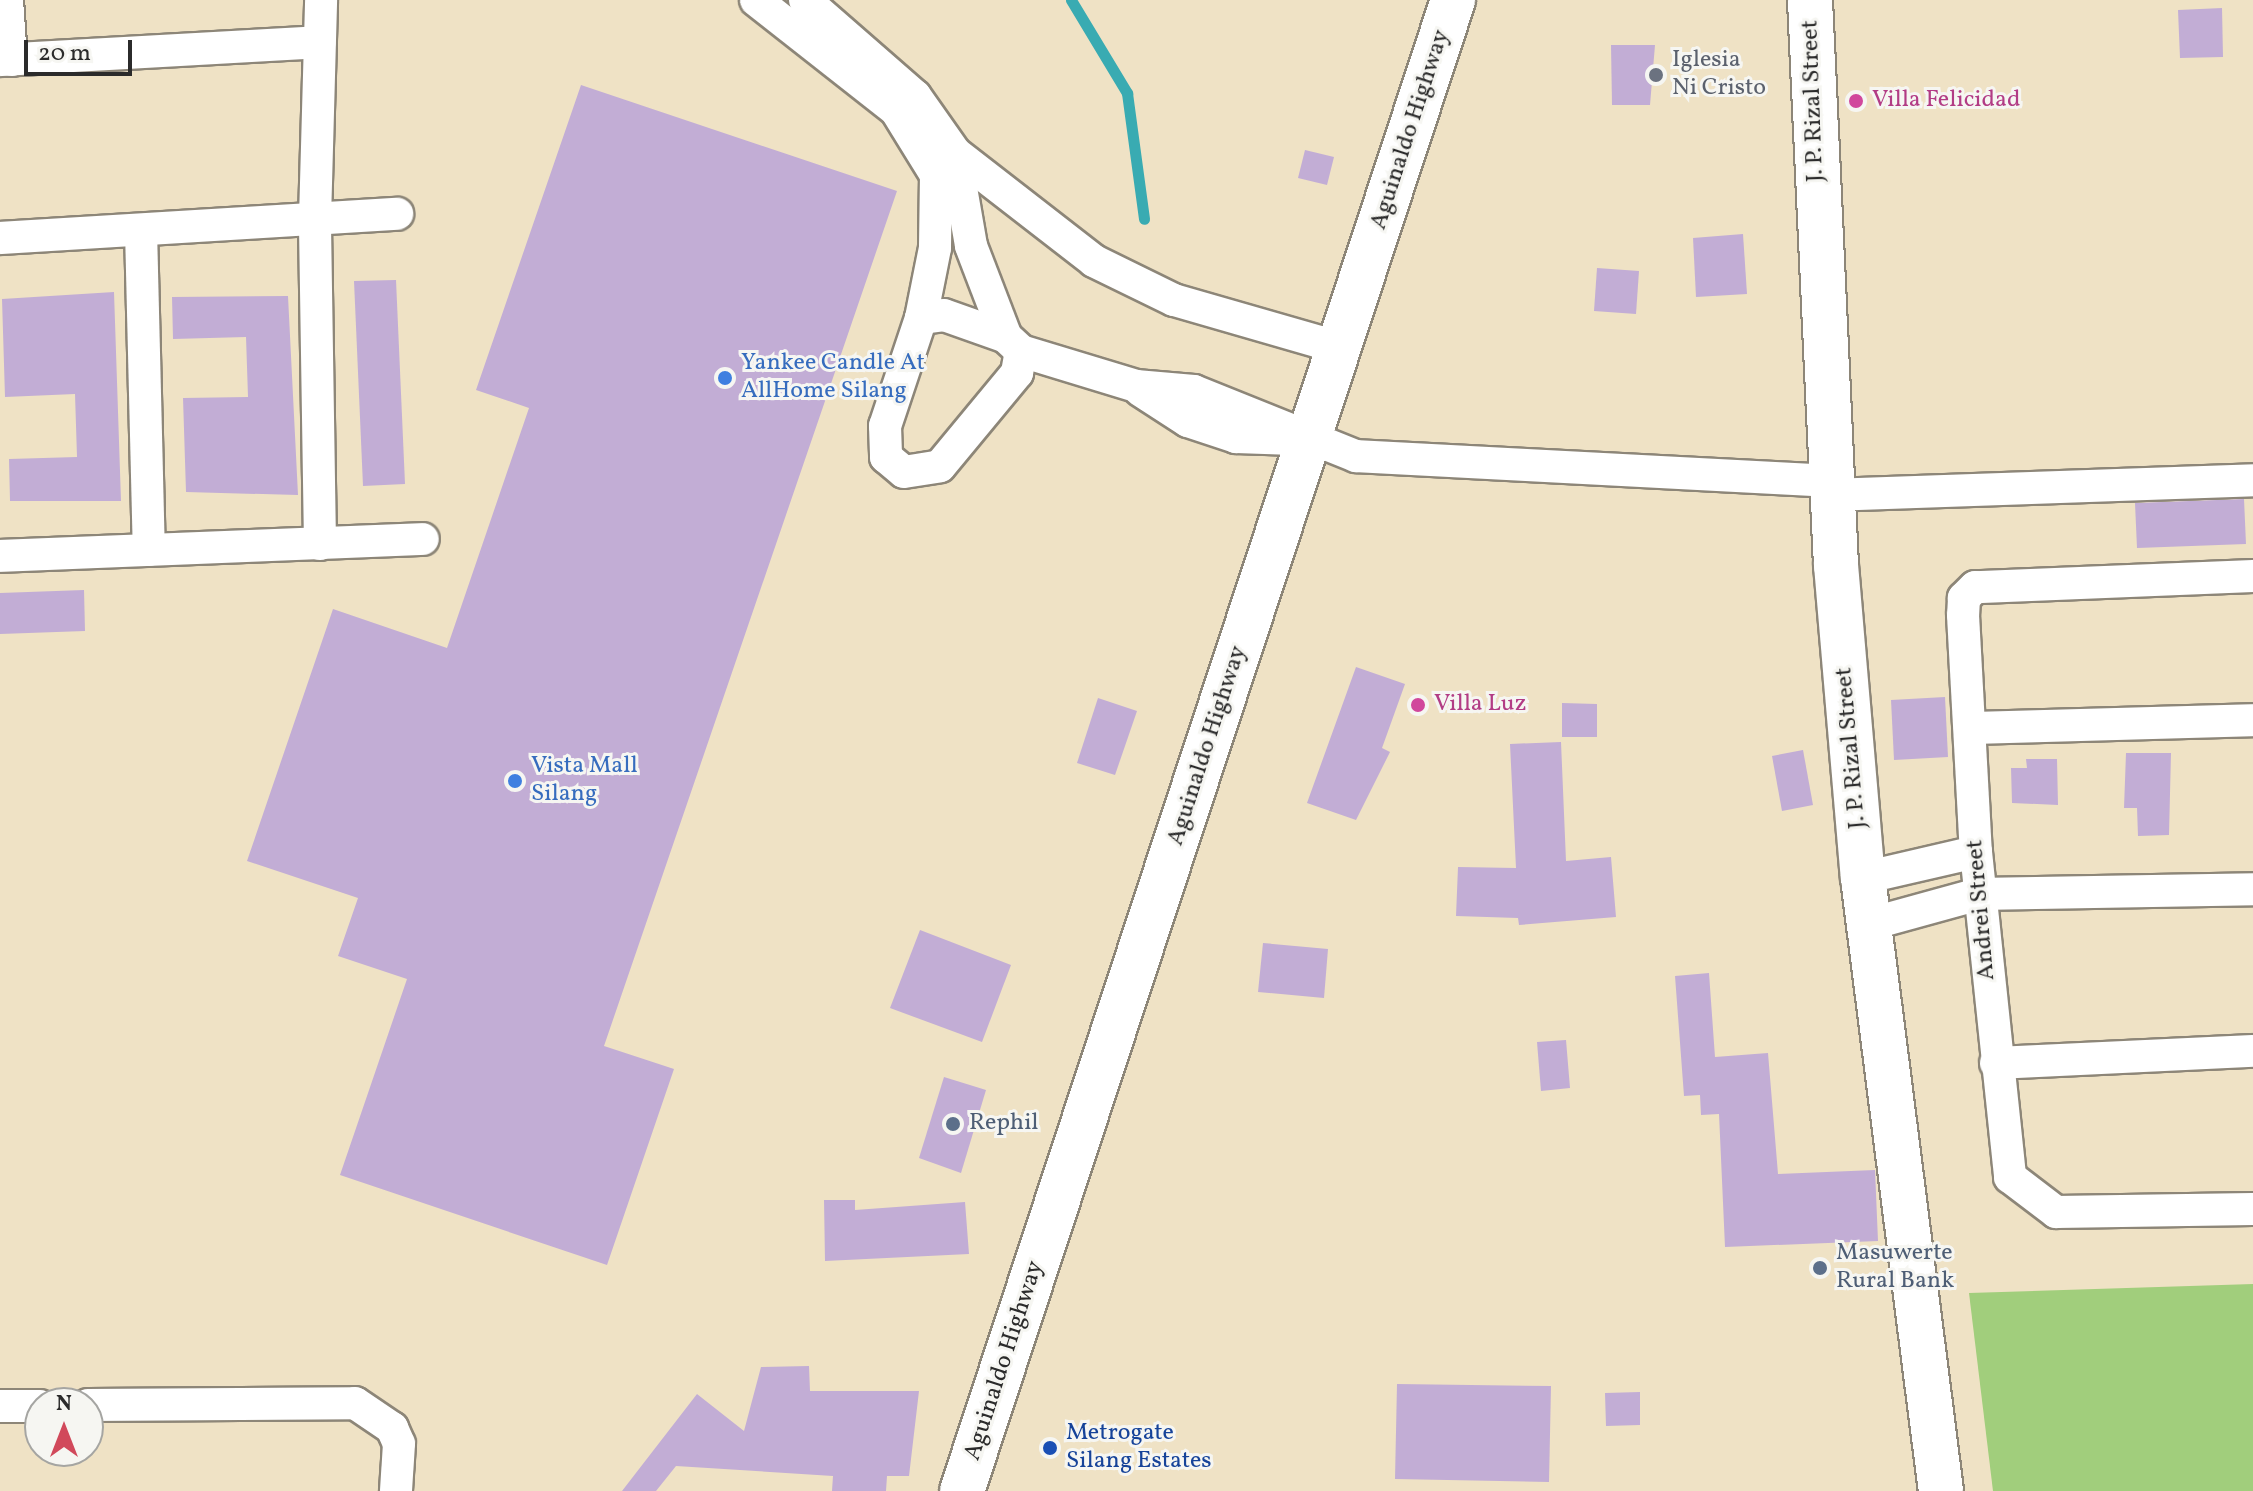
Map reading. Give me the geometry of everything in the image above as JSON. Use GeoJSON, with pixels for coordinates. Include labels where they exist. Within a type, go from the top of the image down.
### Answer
{"type":"FeatureCollection","features":[{"type":"Feature","properties":{"kind":"main road","name":"Aguinaldo Highway"},"geometry":{"type":"LineString","coordinates":[[962,1491],[1453,0]]}},
{"type":"Feature","properties":{"kind":"main road","name":"J. P. Rizal Street"},"geometry":{"type":"LineString","coordinates":[[1810,0],[1830,488],[1863,878],[1941,1491]]}},
{"type":"Feature","properties":{"kind":"street"},"geometry":{"type":"LineString","coordinates":[[7,0],[5,60],[319,42]]}},
{"type":"Feature","properties":{"kind":"street"},"geometry":{"type":"LineString","coordinates":[[320,544],[315,219],[321,0]]}},
{"type":"Feature","properties":{"kind":"street"},"geometry":{"type":"LineString","coordinates":[[756,0],[896,110],[936,175],[935,248],[921,318],[883,444],[904,472],[940,466],[1017,373],[1013,344],[971,246],[955,153]]}},
{"type":"Feature","properties":{"kind":"street"},"geometry":{"type":"LineString","coordinates":[[805,0],[915,96],[955,153],[1094,261],[1174,300],[1340,348]]}},
{"type":"Feature","properties":{"kind":"street"},"geometry":{"type":"LineString","coordinates":[[0,238],[397,214]]}},
{"type":"Feature","properties":{"kind":"street"},"geometry":{"type":"LineString","coordinates":[[141,230],[149,550]]}},
{"type":"Feature","properties":{"kind":"street"},"geometry":{"type":"LineString","coordinates":[[921,318],[944,315],[1013,344],[1136,386],[1194,391],[1309,440],[1356,456],[1830,488],[2253,480]]}},
{"type":"Feature","properties":{"kind":"street"},"geometry":{"type":"LineString","coordinates":[[0,556],[423,539]]}},
{"type":"Feature","properties":{"kind":"street","name":"Andrei Street"},"geometry":{"type":"LineString","coordinates":[[2253,576],[1975,587],[1964,598],[1963,615],[1979,894],[2010,1177],[2056,1212],[2253,1209]]}},
{"type":"Feature","properties":{"kind":"street"},"geometry":{"type":"LineString","coordinates":[[1971,728],[2253,720]]}},
{"type":"Feature","properties":{"kind":"street"},"geometry":{"type":"LineString","coordinates":[[1863,878],[1976,852]]}},
{"type":"Feature","properties":{"kind":"street"},"geometry":{"type":"LineString","coordinates":[[1870,924],[1979,894],[2253,889]]}},
{"type":"Feature","properties":{"kind":"street"},"geometry":{"type":"LineString","coordinates":[[1996,1063],[2253,1051]]}},
{"type":"Feature","properties":{"kind":"street"},"geometry":{"type":"LineString","coordinates":[[104,1405],[355,1403],[392,1428],[399,1444],[396,1491]]}},
{"type":"Feature","properties":{"kind":"street"},"geometry":{"type":"LineString","coordinates":[[0,1406],[24,1406]]}},
{"type":"Feature","properties":{"kind":"green space"},"geometry":{"type":"Polygon","coordinates":[[[2253,1284],[2253,1491],[1993,1491],[1969,1293],[2253,1284]]]}},
{"type":"Feature","properties":{"kind":"building"},"geometry":{"type":"Polygon","coordinates":[[[2222,8],[2223,57],[2180,58],[2178,10],[2222,8]]]}},
{"type":"Feature","properties":{"kind":"building"},"geometry":{"type":"Polygon","coordinates":[[[1611,45],[1655,45],[1650,105],[1612,105],[1611,45]]]}},
{"type":"Feature","properties":{"kind":"building"},"geometry":{"type":"Polygon","coordinates":[[[581,85],[897,191],[604,1046],[674,1069],[607,1265],[340,1175],[407,979],[338,956],[358,898],[247,861],[333,609],[447,648],[529,408],[476,390],[581,85]]]}},
{"type":"Feature","properties":{"kind":"building"},"geometry":{"type":"Polygon","coordinates":[[[1305,150],[1334,157],[1327,185],[1298,178],[1305,150]]]}},
{"type":"Feature","properties":{"kind":"building"},"geometry":{"type":"Polygon","coordinates":[[[1743,234],[1747,294],[1696,297],[1693,238],[1743,234]]]}},
{"type":"Feature","properties":{"kind":"building"},"geometry":{"type":"Polygon","coordinates":[[[1597,268],[1639,271],[1636,314],[1594,311],[1597,268]]]}},
{"type":"Feature","properties":{"kind":"building"},"geometry":{"type":"Polygon","coordinates":[[[396,280],[405,484],[363,486],[354,281],[396,280]]]}},
{"type":"Feature","properties":{"kind":"building"},"geometry":{"type":"Polygon","coordinates":[[[114,292],[121,501],[10,501],[9,459],[77,457],[75,394],[5,397],[2,299],[114,292]]]}},
{"type":"Feature","properties":{"kind":"building"},"geometry":{"type":"Polygon","coordinates":[[[288,296],[298,495],[186,492],[183,398],[248,397],[246,337],[173,339],[172,297],[288,296]]]}},
{"type":"Feature","properties":{"kind":"building"},"geometry":{"type":"Polygon","coordinates":[[[2244,499],[2246,544],[2137,548],[2135,503],[2244,499]]]}},
{"type":"Feature","properties":{"kind":"building"},"geometry":{"type":"Polygon","coordinates":[[[84,590],[85,631],[0,634],[0,593],[84,590]]]}},
{"type":"Feature","properties":{"kind":"building"},"geometry":{"type":"Polygon","coordinates":[[[1356,667],[1405,684],[1382,748],[1390,752],[1356,820],[1307,803],[1356,667]]]}},
{"type":"Feature","properties":{"kind":"building"},"geometry":{"type":"Polygon","coordinates":[[[1945,697],[1948,757],[1894,760],[1891,700],[1945,697]]]}},
{"type":"Feature","properties":{"kind":"building"},"geometry":{"type":"Polygon","coordinates":[[[1098,698],[1137,711],[1115,775],[1077,763],[1098,698]]]}},
{"type":"Feature","properties":{"kind":"building"},"geometry":{"type":"Polygon","coordinates":[[[1562,703],[1597,704],[1597,737],[1562,737],[1562,703]]]}},
{"type":"Feature","properties":{"kind":"building"},"geometry":{"type":"Polygon","coordinates":[[[1561,742],[1566,861],[1611,857],[1616,917],[1519,925],[1518,918],[1456,916],[1458,867],[1516,868],[1510,744],[1561,742]]]}},
{"type":"Feature","properties":{"kind":"building"},"geometry":{"type":"Polygon","coordinates":[[[1803,750],[1813,805],[1782,811],[1772,756],[1803,750]]]}},
{"type":"Feature","properties":{"kind":"building"},"geometry":{"type":"Polygon","coordinates":[[[2126,753],[2171,753],[2169,835],[2138,836],[2137,808],[2124,808],[2126,753]]]}},
{"type":"Feature","properties":{"kind":"building"},"geometry":{"type":"Polygon","coordinates":[[[2026,759],[2057,759],[2058,805],[2012,803],[2011,768],[2027,768],[2026,759]]]}},
{"type":"Feature","properties":{"kind":"building"},"geometry":{"type":"Polygon","coordinates":[[[920,930],[1011,965],[982,1042],[890,1008],[920,930]]]}},
{"type":"Feature","properties":{"kind":"building"},"geometry":{"type":"Polygon","coordinates":[[[1263,943],[1328,949],[1324,998],[1258,992],[1263,943]]]}},
{"type":"Feature","properties":{"kind":"building"},"geometry":{"type":"Polygon","coordinates":[[[1709,973],[1715,1057],[1768,1053],[1778,1174],[1875,1170],[1878,1241],[1725,1247],[1719,1114],[1701,1115],[1700,1095],[1684,1096],[1675,976],[1709,973]]]}},
{"type":"Feature","properties":{"kind":"building"},"geometry":{"type":"Polygon","coordinates":[[[1566,1040],[1570,1088],[1541,1091],[1537,1042],[1566,1040]]]}},
{"type":"Feature","properties":{"kind":"building","name":"Rephil"},"geometry":{"type":"Polygon","coordinates":[[[944,1077],[986,1090],[961,1173],[919,1158],[944,1077]]]}},
{"type":"Feature","properties":{"kind":"building"},"geometry":{"type":"Polygon","coordinates":[[[824,1200],[855,1200],[855,1210],[965,1202],[969,1254],[825,1261],[824,1200]]]}},
{"type":"Feature","properties":{"kind":"building"},"geometry":{"type":"Polygon","coordinates":[[[809,1366],[810,1391],[919,1391],[909,1476],[887,1476],[886,1491],[832,1491],[833,1476],[676,1466],[656,1491],[622,1491],[697,1394],[744,1431],[761,1367],[809,1366]]]}},
{"type":"Feature","properties":{"kind":"building"},"geometry":{"type":"Polygon","coordinates":[[[1397,1384],[1551,1386],[1549,1482],[1395,1479],[1397,1384]]]}},
{"type":"Feature","properties":{"kind":"building"},"geometry":{"type":"Polygon","coordinates":[[[1640,1392],[1640,1425],[1606,1426],[1605,1393],[1640,1392]]]}},
{"type":"Feature","properties":{"kind":"waterway"},"geometry":{"type":"LineString","coordinates":[[1071,0],[1127,93],[1144,219]]}},
{"type":"Feature","properties":{"kind":"place","name":"Iglesia Ni Cristo"},"geometry":{"type":"Point","coordinates":[1656,75]}},
{"type":"Feature","properties":{"kind":"place","name":"Villa Felicidad"},"geometry":{"type":"Point","coordinates":[1856,101]}},
{"type":"Feature","properties":{"kind":"place","name":"Yankee Candle At AllHome Silang"},"geometry":{"type":"Point","coordinates":[725,378]}},
{"type":"Feature","properties":{"kind":"place","name":"Villa Luz"},"geometry":{"type":"Point","coordinates":[1418,705]}},
{"type":"Feature","properties":{"kind":"place","name":"Vista Mall Silang"},"geometry":{"type":"Point","coordinates":[515,781]}},
{"type":"Feature","properties":{"kind":"place","name":"Rephil"},"geometry":{"type":"Point","coordinates":[953,1124]}},
{"type":"Feature","properties":{"kind":"place","name":"Masuwerte Rural Bank"},"geometry":{"type":"Point","coordinates":[1820,1268]}},
{"type":"Feature","properties":{"kind":"place","name":"Metrogate Silang Estates"},"geometry":{"type":"Point","coordinates":[1050,1448]}}]}
